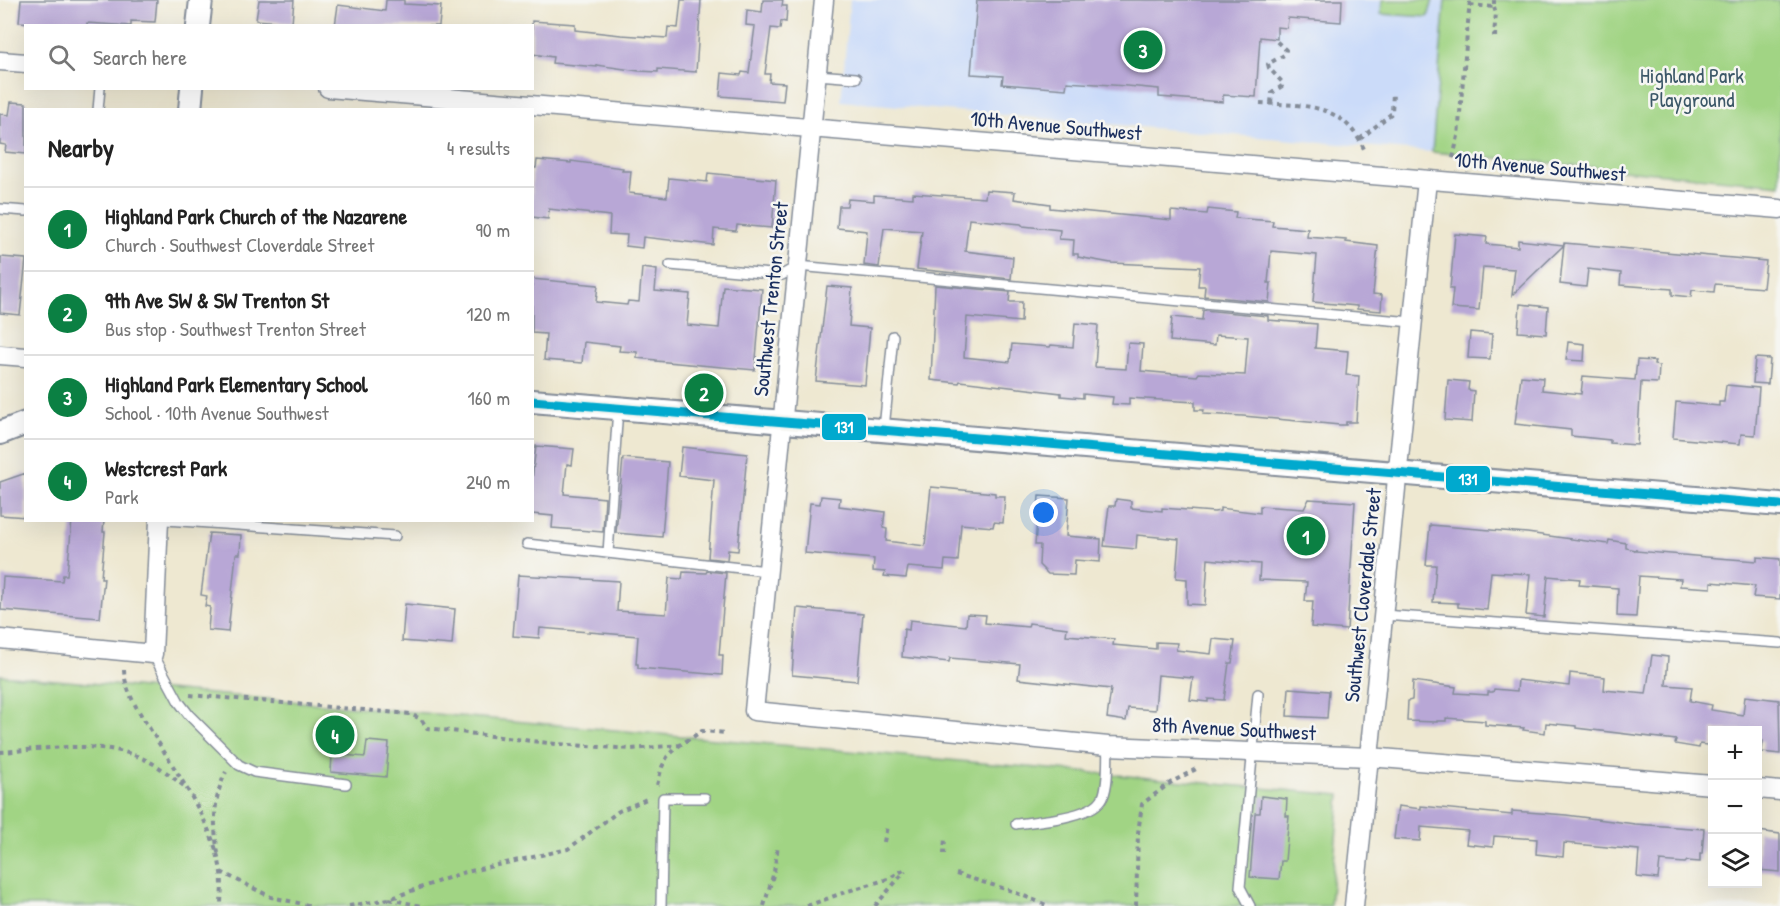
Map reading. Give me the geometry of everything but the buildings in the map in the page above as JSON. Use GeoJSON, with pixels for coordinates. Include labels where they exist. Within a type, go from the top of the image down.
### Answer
{"type":"FeatureCollection","features":[{"type":"Feature","properties":{"kind":"street"},"geometry":{"type":"LineString","coordinates":[[198,24],[201,0]]}},
{"type":"Feature","properties":{"kind":"street","name":"Southwest Trenton Street"},"geometry":{"type":"LineString","coordinates":[[754,711],[824,0]]}},
{"type":"Feature","properties":{"kind":"street"},"geometry":{"type":"LineString","coordinates":[[0,61],[24,63]]}},
{"type":"Feature","properties":{"kind":"street"},"geometry":{"type":"LineString","coordinates":[[190,108],[192,90]]}},
{"type":"Feature","properties":{"kind":"street","name":"10th Avenue Southwest"},"geometry":{"type":"LineString","coordinates":[[352,90],[1780,209]]}},
{"type":"Feature","properties":{"kind":"street","name":"Southwest Cloverdale Street"},"geometry":{"type":"LineString","coordinates":[[1354,906],[1426,180]]}},
{"type":"Feature","properties":{"kind":"street"},"geometry":{"type":"LineString","coordinates":[[0,355],[24,357]]}},
{"type":"Feature","properties":{"kind":"street"},"geometry":{"type":"LineString","coordinates":[[534,401],[1780,505]]}},
{"type":"Feature","properties":{"kind":"street"},"geometry":{"type":"LineString","coordinates":[[0,433],[24,424]]}},
{"type":"Feature","properties":{"kind":"street"},"geometry":{"type":"LineString","coordinates":[[0,639],[153,654],[159,522]]}},
{"type":"Feature","properties":{"kind":"street","name":"8th Avenue Southwest"},"geometry":{"type":"LineString","coordinates":[[754,711],[1108,746],[1369,757],[1708,785]]}},
{"type":"Feature","properties":{"kind":"street"},"geometry":{"type":"LineString","coordinates":[[1762,789],[1780,791]]}},
{"type":"Feature","properties":{"kind":"lane"},"geometry":{"type":"LineString","coordinates":[[817,75],[856,78]]}},
{"type":"Feature","properties":{"kind":"lane"},"geometry":{"type":"LineString","coordinates":[[98,108],[100,90]]}},
{"type":"Feature","properties":{"kind":"lane"},"geometry":{"type":"LineString","coordinates":[[0,208],[24,211]]}},
{"type":"Feature","properties":{"kind":"lane"},"geometry":{"type":"LineString","coordinates":[[670,265],[782,275],[798,266],[1412,322]]}},
{"type":"Feature","properties":{"kind":"lane"},"geometry":{"type":"LineString","coordinates":[[884,431],[893,336]]}},
{"type":"Feature","properties":{"kind":"lane"},"geometry":{"type":"LineString","coordinates":[[608,553],[618,408]]}},
{"type":"Feature","properties":{"kind":"lane"},"geometry":{"type":"LineString","coordinates":[[195,522],[395,536]]}},
{"type":"Feature","properties":{"kind":"lane"},"geometry":{"type":"LineString","coordinates":[[527,544],[767,571]]}},
{"type":"Feature","properties":{"kind":"lane"},"geometry":{"type":"LineString","coordinates":[[1383,615],[1780,643]]}},
{"type":"Feature","properties":{"kind":"lane"},"geometry":{"type":"LineString","coordinates":[[153,654],[189,715],[239,765],[254,772],[346,784]]}},
{"type":"Feature","properties":{"kind":"lane"},"geometry":{"type":"LineString","coordinates":[[1250,906],[1240,887],[1258,694]]}},
{"type":"Feature","properties":{"kind":"lane"},"geometry":{"type":"LineString","coordinates":[[1016,824],[1078,814],[1098,804],[1103,796],[1105,785],[1108,746]]}},
{"type":"Feature","properties":{"kind":"lane"},"geometry":{"type":"LineString","coordinates":[[661,906],[660,798],[705,798]]}},
{"type":"Feature","properties":{"kind":"path"},"geometry":{"type":"LineString","coordinates":[[1494,0],[1496,13],[1494,35],[1501,35]]}},
{"type":"Feature","properties":{"kind":"path"},"geometry":{"type":"LineString","coordinates":[[1453,158],[1458,136],[1470,2],[1494,7]]}},
{"type":"Feature","properties":{"kind":"path"},"geometry":{"type":"LineString","coordinates":[[1271,103],[1272,93],[1282,86],[1282,82],[1268,64],[1284,55],[1286,50],[1276,41]]}},
{"type":"Feature","properties":{"kind":"path"},"geometry":{"type":"LineString","coordinates":[[1360,139],[1392,113],[1393,92]]}},
{"type":"Feature","properties":{"kind":"path"},"geometry":{"type":"LineString","coordinates":[[1260,103],[1326,109],[1351,126],[1365,151]]}},
{"type":"Feature","properties":{"kind":"path"},"geometry":{"type":"LineString","coordinates":[[124,662],[126,684],[138,711],[186,788],[211,835],[221,873],[271,897],[312,906]]}},
{"type":"Feature","properties":{"kind":"path"},"geometry":{"type":"LineString","coordinates":[[174,693],[410,714],[421,719],[427,728],[556,744],[632,749],[680,745]]}},
{"type":"Feature","properties":{"kind":"path"},"geometry":{"type":"LineString","coordinates":[[349,906],[389,899],[462,873],[568,849],[619,811],[640,801],[660,798],[657,787],[662,767],[667,757],[680,745],[702,731],[726,733]]}},
{"type":"Feature","properties":{"kind":"path"},"geometry":{"type":"LineString","coordinates":[[0,752],[101,747],[125,752],[151,763],[186,788]]}},
{"type":"Feature","properties":{"kind":"path"},"geometry":{"type":"LineString","coordinates":[[221,906],[221,873],[214,809],[220,784],[227,770],[239,765]]}},
{"type":"Feature","properties":{"kind":"path"},"geometry":{"type":"LineString","coordinates":[[1136,906],[1138,833],[1142,804],[1170,783],[1199,768]]}},
{"type":"Feature","properties":{"kind":"path"},"geometry":{"type":"LineString","coordinates":[[884,842],[887,826]]}},
{"type":"Feature","properties":{"kind":"path"},"geometry":{"type":"LineString","coordinates":[[944,854],[945,837]]}},
{"type":"Feature","properties":{"kind":"path"},"geometry":{"type":"LineString","coordinates":[[764,906],[774,872],[778,845]]}},
{"type":"Feature","properties":{"kind":"path"},"geometry":{"type":"LineString","coordinates":[[807,906],[888,879],[907,868],[875,906]]}},
{"type":"Feature","properties":{"kind":"path"},"geometry":{"type":"LineString","coordinates":[[956,874],[1009,890],[1049,906]]}},
{"type":"Feature","properties":{"kind":"path"},"geometry":{"type":"LineString","coordinates":[[389,899],[421,906]]}},
{"type":"Feature","properties":{"kind":"shaded area"},"geometry":{"type":"Polygon","coordinates":[[[850,0],[1445,0],[1432,152],[841,101],[850,0]]]}},
{"type":"Feature","properties":{"kind":"green space"},"geometry":{"type":"Polygon","coordinates":[[[1382,0],[1433,0],[1428,17],[1381,14],[1382,0]]]}},
{"type":"Feature","properties":{"kind":"green space","name":"Highland Park Playground"},"geometry":{"type":"Polygon","coordinates":[[[1445,0],[1780,0],[1780,185],[1432,152],[1445,0]]]}},
{"type":"Feature","properties":{"kind":"green space"},"geometry":{"type":"Polygon","coordinates":[[[0,675],[1340,795],[1330,906],[0,906],[0,675]]]}},
{"type":"Feature","properties":{"kind":"transit line","name":"131"},"geometry":{"type":"LineString","coordinates":[[534,401],[1780,505]]}},
{"type":"Feature","properties":{"kind":"place","name":"Highland Park Elementary School"},"geometry":{"type":"Point","coordinates":[1143,50]}},
{"type":"Feature","properties":{"kind":"place","name":"9th Ave SW & SW Trenton St"},"geometry":{"type":"Point","coordinates":[704,393]}},
{"type":"Feature","properties":{"kind":"place","name":"Highland Park Church of the Nazarene"},"geometry":{"type":"Point","coordinates":[1306,536]}},
{"type":"Feature","properties":{"kind":"place","name":"Westcrest Park"},"geometry":{"type":"Point","coordinates":[335,735]}}]}
